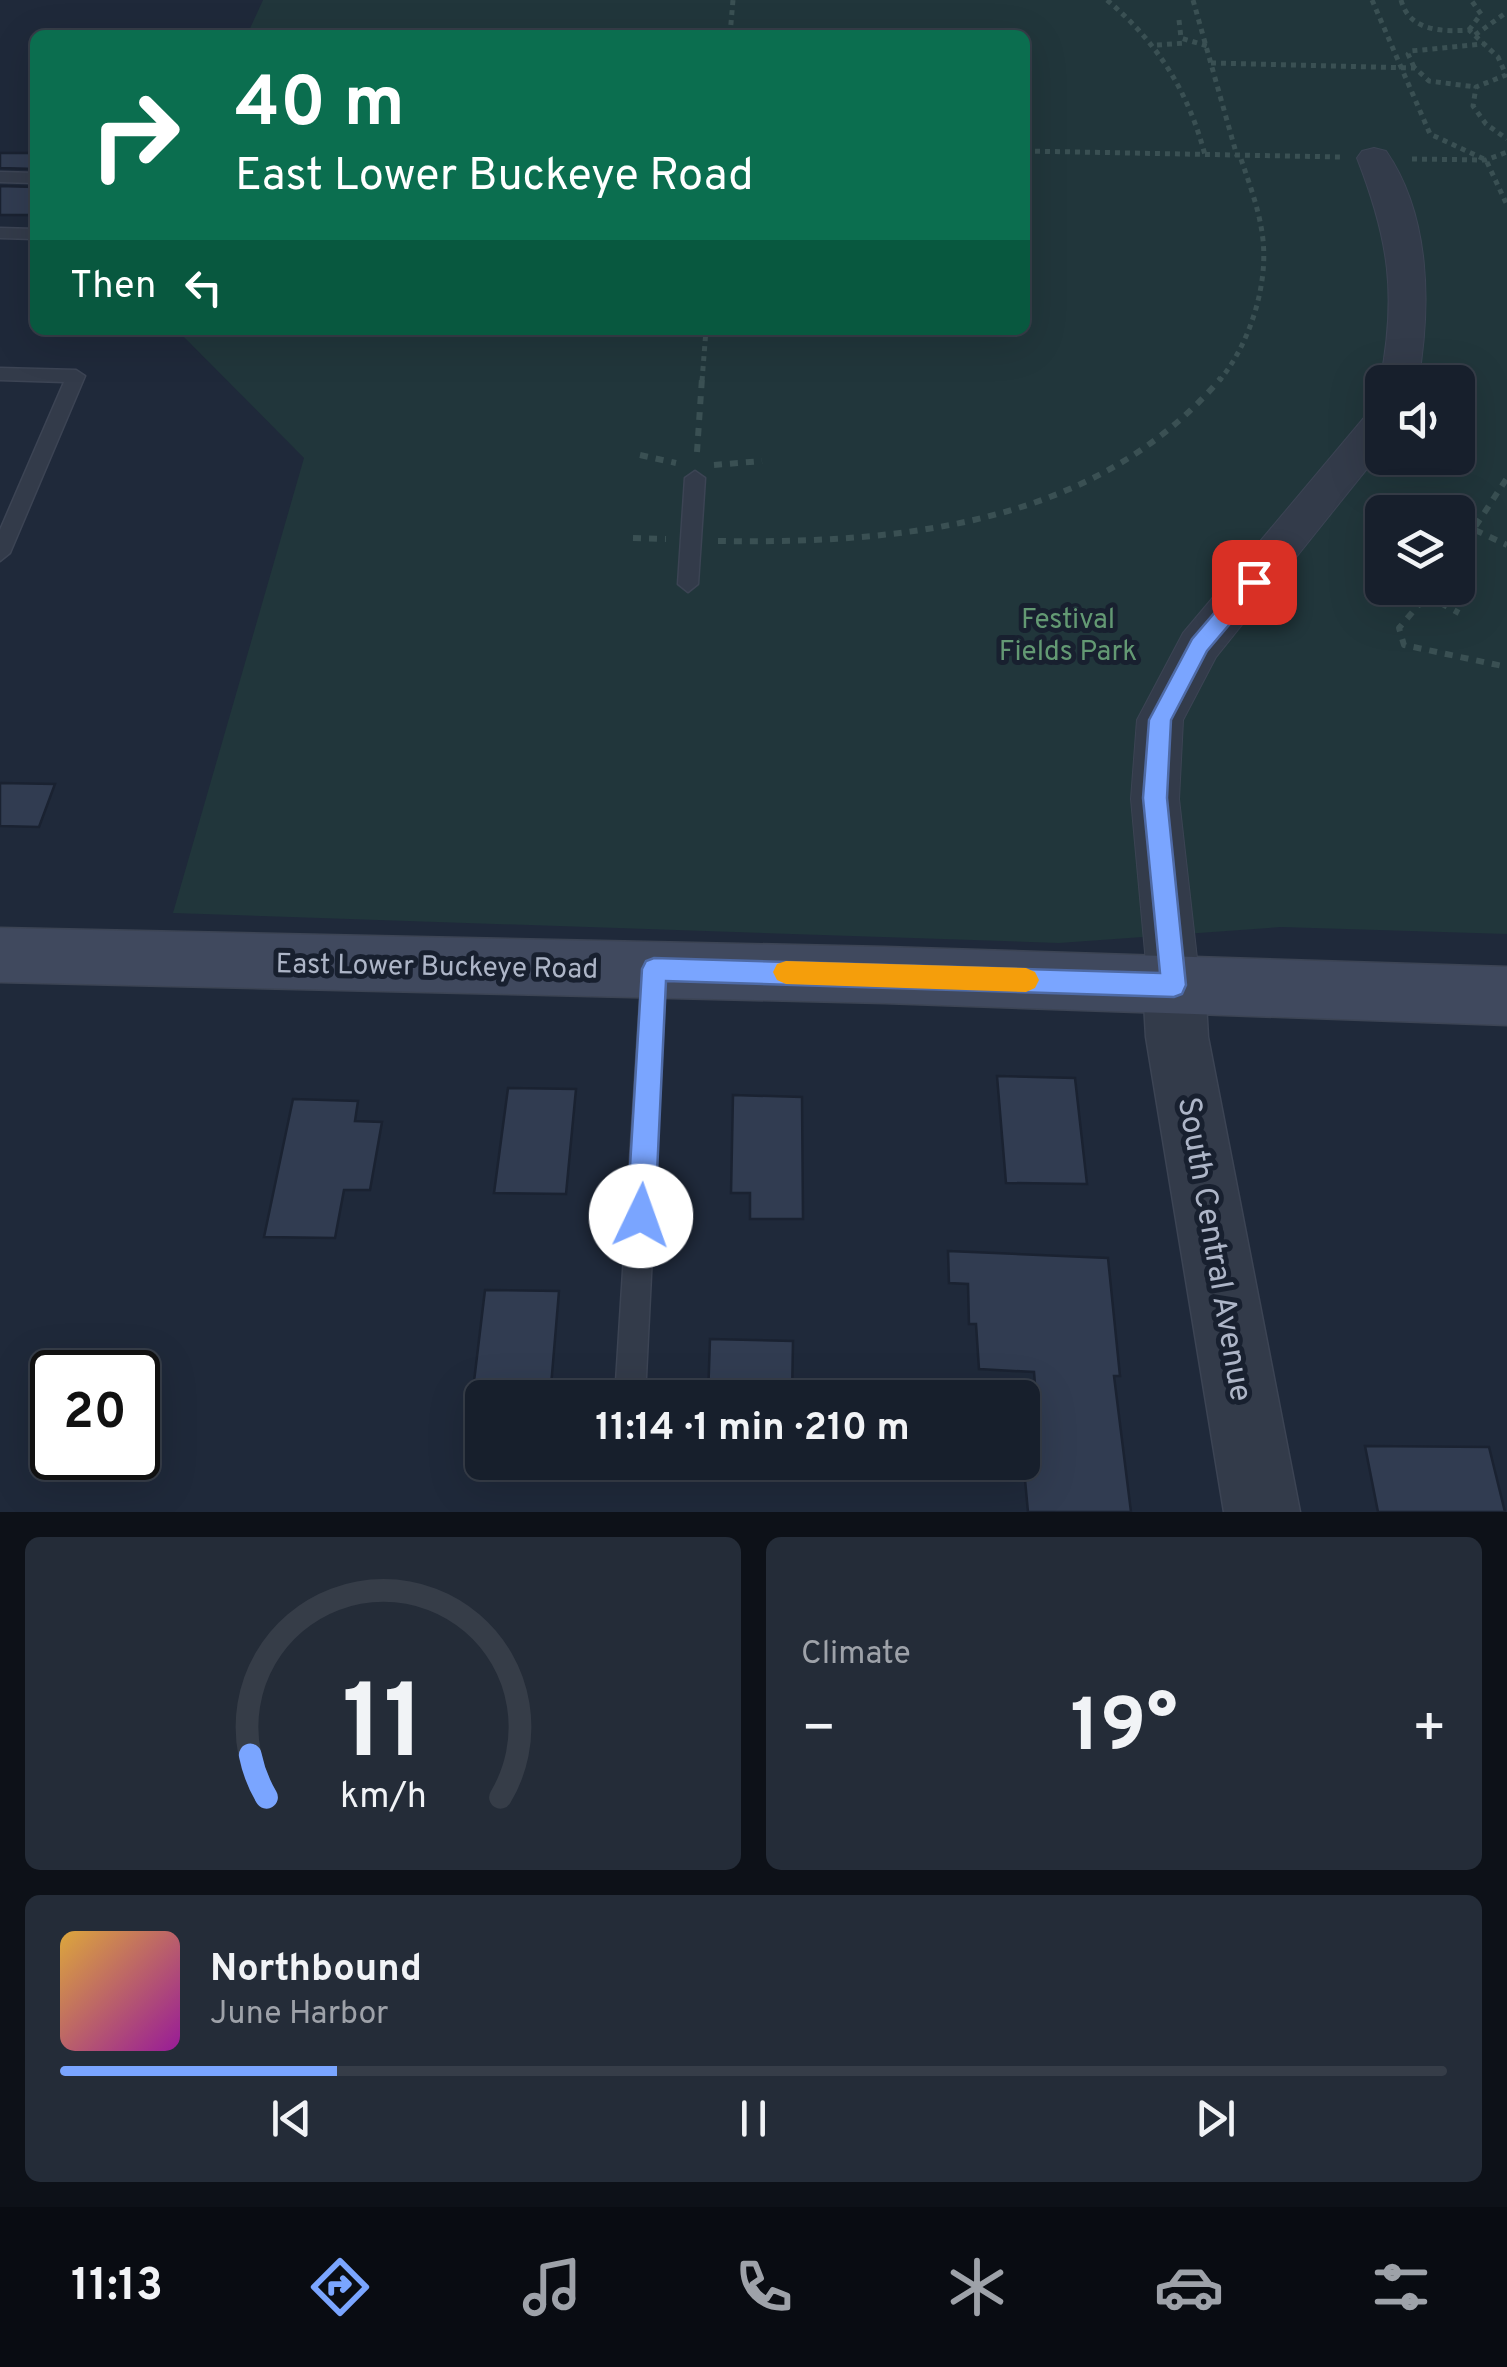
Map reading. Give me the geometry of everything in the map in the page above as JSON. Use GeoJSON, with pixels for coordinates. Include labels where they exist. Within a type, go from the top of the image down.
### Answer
{"type":"FeatureCollection","features":[{"type":"Feature","properties":{"kind":"main road","name":"East Lower Buckeye Road"},"geometry":{"type":"LineString","coordinates":[[0,955],[654,969],[1507,996]]}},
{"type":"Feature","properties":{"kind":"street"},"geometry":{"type":"LineString","coordinates":[[1375,158],[1407,247],[1412,313],[1402,365]]}},
{"type":"Feature","properties":{"kind":"street"},"geometry":{"type":"LineString","coordinates":[[1174,985],[1155,798],[1160,720],[1199,645],[1365,443]]}},
{"type":"Feature","properties":{"kind":"street","name":"South Central Avenue"},"geometry":{"type":"LineString","coordinates":[[1174,985],[1177,1037],[1262,1512]]}},
{"type":"Feature","properties":{"kind":"lane"},"geometry":{"type":"LineString","coordinates":[[0,177],[30,178]]}},
{"type":"Feature","properties":{"kind":"lane"},"geometry":{"type":"LineString","coordinates":[[0,233],[30,234]]}},
{"type":"Feature","properties":{"kind":"lane"},"geometry":{"type":"LineString","coordinates":[[0,374],[76,376],[0,553]]}},
{"type":"Feature","properties":{"kind":"lane"},"geometry":{"type":"LineString","coordinates":[[688,584],[695,478]]}},
{"type":"Feature","properties":{"kind":"lane"},"geometry":{"type":"LineString","coordinates":[[631,1380],[654,969]]}},
{"type":"Feature","properties":{"kind":"path"},"geometry":{"type":"LineString","coordinates":[[730,30],[732,0]]}},
{"type":"Feature","properties":{"kind":"path"},"geometry":{"type":"LineString","coordinates":[[1106,0],[1157,45],[1192,105],[1205,155]]}},
{"type":"Feature","properties":{"kind":"path"},"geometry":{"type":"LineString","coordinates":[[634,538],[854,537],[947,526],[1050,498],[1134,457],[1200,404],[1252,328],[1259,302],[1264,249],[1193,0]]}},
{"type":"Feature","properties":{"kind":"path"},"geometry":{"type":"LineString","coordinates":[[1372,0],[1430,134],[1486,160],[1507,205]]}},
{"type":"Feature","properties":{"kind":"path"},"geometry":{"type":"LineString","coordinates":[[1401,0],[1404,13],[1427,27],[1472,33],[1484,44],[1506,68],[1506,75],[1476,88],[1429,81],[1415,68],[1408,54],[1411,51],[1484,44]]}},
{"type":"Feature","properties":{"kind":"path"},"geometry":{"type":"LineString","coordinates":[[1471,0],[1481,14],[1472,33]]}},
{"type":"Feature","properties":{"kind":"path"},"geometry":{"type":"LineString","coordinates":[[1472,33],[1507,12]]}},
{"type":"Feature","properties":{"kind":"path"},"geometry":{"type":"LineString","coordinates":[[1180,20],[1181,38],[1187,43]]}},
{"type":"Feature","properties":{"kind":"path"},"geometry":{"type":"LineString","coordinates":[[1157,45],[1207,46]]}},
{"type":"Feature","properties":{"kind":"path"},"geometry":{"type":"LineString","coordinates":[[1211,63],[1415,68]]}},
{"type":"Feature","properties":{"kind":"path"},"geometry":{"type":"LineString","coordinates":[[1476,88],[1472,96],[1477,114],[1507,138]]}},
{"type":"Feature","properties":{"kind":"path"},"geometry":{"type":"LineString","coordinates":[[1030,151],[1486,160],[1507,152]]}},
{"type":"Feature","properties":{"kind":"path"},"geometry":{"type":"LineString","coordinates":[[695,478],[706,335]]}},
{"type":"Feature","properties":{"kind":"path"},"geometry":{"type":"LineString","coordinates":[[1507,478],[1475,530],[1507,545]]}},
{"type":"Feature","properties":{"kind":"path"},"geometry":{"type":"LineString","coordinates":[[1418,605],[1399,628],[1404,645],[1507,667]]}},
{"type":"Feature","properties":{"kind":"path"},"geometry":{"type":"LineString","coordinates":[[1444,605],[1459,613]]}},
{"type":"Feature","properties":{"kind":"green space","name":"Festival Fields Park"},"geometry":{"type":"Polygon","coordinates":[[[263,0],[1507,0],[1507,934],[1281,927],[1059,943],[173,913],[304,458],[182,335],[1030,335],[1030,30],[249,30],[263,0]]]}},
{"type":"Feature","properties":{"kind":"building"},"geometry":{"type":"Polygon","coordinates":[[[0,153],[30,153],[30,169],[0,168],[0,153]]]}},
{"type":"Feature","properties":{"kind":"building"},"geometry":{"type":"Polygon","coordinates":[[[0,186],[30,187],[30,215],[0,215],[0,186]]]}},
{"type":"Feature","properties":{"kind":"building"},"geometry":{"type":"Polygon","coordinates":[[[0,783],[55,784],[39,827],[0,826],[0,783]]]}},
{"type":"Feature","properties":{"kind":"building"},"geometry":{"type":"Polygon","coordinates":[[[997,1076],[1075,1078],[1087,1184],[1006,1183],[997,1076]]]}},
{"type":"Feature","properties":{"kind":"building"},"geometry":{"type":"Polygon","coordinates":[[[508,1088],[576,1089],[566,1194],[494,1193],[508,1088]]]}},
{"type":"Feature","properties":{"kind":"building"},"geometry":{"type":"Polygon","coordinates":[[[733,1095],[802,1097],[803,1219],[750,1219],[750,1193],[731,1193],[733,1095]]]}},
{"type":"Feature","properties":{"kind":"building"},"geometry":{"type":"Polygon","coordinates":[[[293,1099],[358,1101],[355,1121],[382,1122],[370,1190],[344,1190],[335,1238],[264,1237],[293,1099]]]}},
{"type":"Feature","properties":{"kind":"building"},"geometry":{"type":"Polygon","coordinates":[[[948,1251],[1108,1258],[1120,1376],[1114,1376],[1131,1512],[1028,1512],[1025,1480],[1040,1480],[1040,1380],[1035,1380],[1034,1372],[979,1369],[976,1324],[969,1324],[968,1284],[949,1283],[948,1251]]]}},
{"type":"Feature","properties":{"kind":"building"},"geometry":{"type":"Polygon","coordinates":[[[485,1290],[559,1291],[552,1380],[474,1380],[485,1290]]]}},
{"type":"Feature","properties":{"kind":"building"},"geometry":{"type":"Polygon","coordinates":[[[710,1339],[793,1341],[792,1380],[709,1380],[710,1339]]]}},
{"type":"Feature","properties":{"kind":"building"},"geometry":{"type":"Polygon","coordinates":[[[1365,1446],[1489,1447],[1505,1512],[1378,1512],[1365,1446]]]}},
{"type":"Feature","properties":{"kind":"slow traffic"},"geometry":{"type":"LineString","coordinates":[[786,972],[1026,980]]}},
{"type":"Feature","properties":{"kind":"route"},"geometry":{"type":"LineString","coordinates":[[641,1216],[654,969],[1174,985],[1164,919],[1155,798],[1160,720],[1199,645],[1254,582]]}}]}
